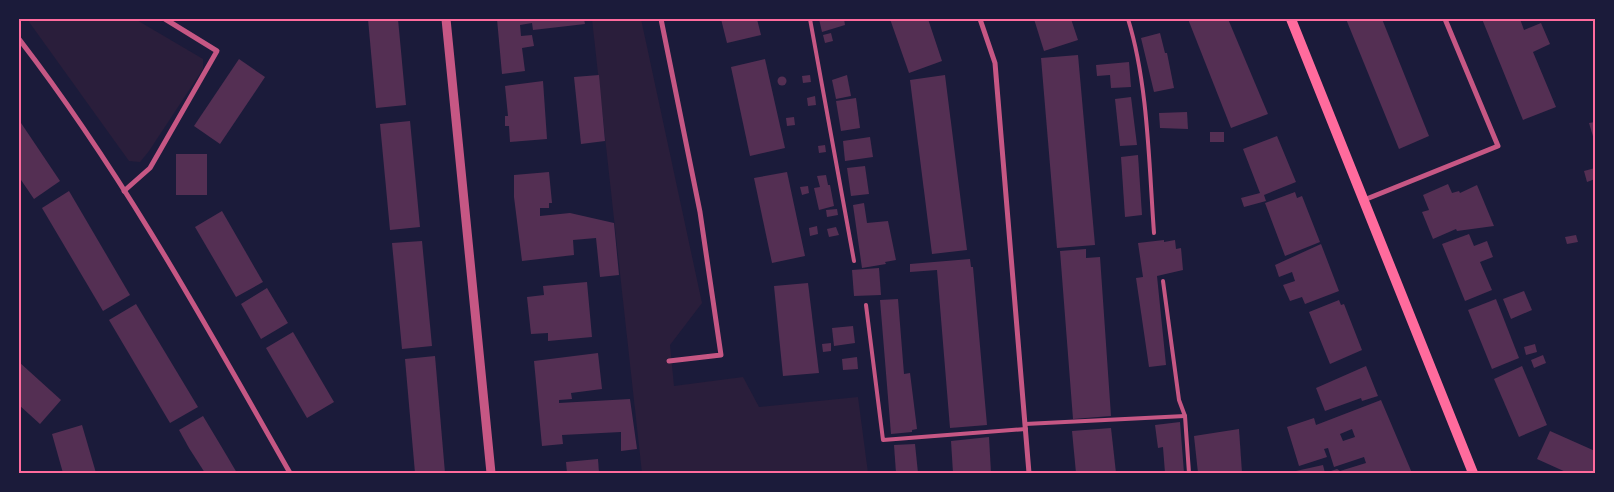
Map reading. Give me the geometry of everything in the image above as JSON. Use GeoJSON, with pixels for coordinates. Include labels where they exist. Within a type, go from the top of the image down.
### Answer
{"type":"FeatureCollection","features":[{"type":"Feature","properties":{"kind":"main road"},"geometry":{"type":"LineString","coordinates":[[1291,19],[1473,473]]}},
{"type":"Feature","properties":{"kind":"street"},"geometry":{"type":"LineString","coordinates":[[124,191],[150,168],[217,51],[165,19]]}},
{"type":"Feature","properties":{"kind":"street"},"geometry":{"type":"LineString","coordinates":[[446,19],[491,473]]}},
{"type":"Feature","properties":{"kind":"street"},"geometry":{"type":"LineString","coordinates":[[661,19],[700,212],[721,355],[669,361]]}},
{"type":"Feature","properties":{"kind":"street"},"geometry":{"type":"LineString","coordinates":[[980,19],[995,63],[1029,473]]}},
{"type":"Feature","properties":{"kind":"street"},"geometry":{"type":"LineString","coordinates":[[1364,200],[1498,146],[1445,19]]}},
{"type":"Feature","properties":{"kind":"street"},"geometry":{"type":"LineString","coordinates":[[19,39],[60,92],[124,191],[220,350],[290,473]]}},
{"type":"Feature","properties":{"kind":"lane"},"geometry":{"type":"LineString","coordinates":[[810,19],[854,261]]}},
{"type":"Feature","properties":{"kind":"lane"},"geometry":{"type":"LineString","coordinates":[[1128,19],[1134,38],[1145,117],[1154,233]]}},
{"type":"Feature","properties":{"kind":"lane"},"geometry":{"type":"LineString","coordinates":[[1163,281],[1179,400],[1186,416],[1189,473]]}},
{"type":"Feature","properties":{"kind":"lane"},"geometry":{"type":"LineString","coordinates":[[866,305],[883,440],[1025,427],[1186,416]]}},
{"type":"Feature","properties":{"kind":"shaded area"},"geometry":{"type":"Polygon","coordinates":[[[27,19],[135,19],[203,59],[203,69],[149,151],[140,162],[129,161],[27,19]]]}},
{"type":"Feature","properties":{"kind":"shaded area"},"geometry":{"type":"Polygon","coordinates":[[[592,19],[641,19],[702,303],[670,345],[674,386],[743,377],[759,407],[858,397],[868,473],[642,473],[592,19]]]}},
{"type":"Feature","properties":{"kind":"building"},"geometry":{"type":"Polygon","coordinates":[[[368,19],[398,19],[406,105],[376,108],[368,19]]]}},
{"type":"Feature","properties":{"kind":"building"},"geometry":{"type":"Polygon","coordinates":[[[497,19],[584,19],[585,24],[533,30],[532,23],[520,25],[521,36],[532,35],[534,46],[522,48],[525,71],[502,74],[497,19]]]}},
{"type":"Feature","properties":{"kind":"building"},"geometry":{"type":"Polygon","coordinates":[[[721,19],[757,19],[761,35],[727,43],[721,19]]]}},
{"type":"Feature","properties":{"kind":"building"},"geometry":{"type":"Polygon","coordinates":[[[819,19],[844,19],[845,25],[822,32],[819,19]]]}},
{"type":"Feature","properties":{"kind":"building"},"geometry":{"type":"Polygon","coordinates":[[[890,19],[928,19],[942,61],[909,73],[890,19]]]}},
{"type":"Feature","properties":{"kind":"building"},"geometry":{"type":"Polygon","coordinates":[[[1034,19],[1071,19],[1078,40],[1044,51],[1034,19]]]}},
{"type":"Feature","properties":{"kind":"building"},"geometry":{"type":"Polygon","coordinates":[[[1188,19],[1228,19],[1268,114],[1231,128],[1188,19]]]}},
{"type":"Feature","properties":{"kind":"building"},"geometry":{"type":"Polygon","coordinates":[[[1346,19],[1382,19],[1429,136],[1399,149],[1346,19]]]}},
{"type":"Feature","properties":{"kind":"building"},"geometry":{"type":"Polygon","coordinates":[[[1482,19],[1520,19],[1524,30],[1541,23],[1550,44],[1533,52],[1556,107],[1523,120],[1482,19]]]}},
{"type":"Feature","properties":{"kind":"building"},"geometry":{"type":"Polygon","coordinates":[[[831,33],[833,41],[825,43],[823,35],[831,33]]]}},
{"type":"Feature","properties":{"kind":"building"},"geometry":{"type":"Polygon","coordinates":[[[1160,33],[1165,53],[1167,53],[1174,88],[1154,92],[1141,38],[1160,33]]]}},
{"type":"Feature","properties":{"kind":"building"},"geometry":{"type":"Polygon","coordinates":[[[1078,55],[1095,245],[1057,248],[1041,58],[1078,55]]]}},
{"type":"Feature","properties":{"kind":"building"},"geometry":{"type":"Polygon","coordinates":[[[239,59],[265,77],[220,144],[194,126],[239,59]]]}},
{"type":"Feature","properties":{"kind":"building"},"geometry":{"type":"Polygon","coordinates":[[[765,59],[785,148],[750,156],[731,67],[765,59]]]}},
{"type":"Feature","properties":{"kind":"building"},"geometry":{"type":"Polygon","coordinates":[[[1129,62],[1131,87],[1111,88],[1110,75],[1097,76],[1096,65],[1129,62]]]}},
{"type":"Feature","properties":{"kind":"building"},"geometry":{"type":"Polygon","coordinates":[[[599,75],[605,141],[581,144],[574,77],[599,75]]]}},
{"type":"Feature","properties":{"kind":"building"},"geometry":{"type":"Polygon","coordinates":[[[810,75],[811,82],[803,83],[802,76],[810,75]]]}},
{"type":"Feature","properties":{"kind":"building"},"geometry":{"type":"Polygon","coordinates":[[[847,75],[851,96],[836,99],[832,80],[847,75]]]}},
{"type":"Feature","properties":{"kind":"building"},"geometry":{"type":"Polygon","coordinates":[[[945,75],[967,250],[932,254],[910,80],[945,75]]]}},
{"type":"Feature","properties":{"kind":"building"},"geometry":{"type":"Polygon","coordinates":[[[782,76],[787,81],[782,86],[777,81],[782,76]]]}},
{"type":"Feature","properties":{"kind":"building"},"geometry":{"type":"Polygon","coordinates":[[[543,81],[547,139],[510,142],[509,126],[505,126],[505,116],[508,116],[505,86],[543,81]]]}},
{"type":"Feature","properties":{"kind":"building"},"geometry":{"type":"Polygon","coordinates":[[[815,96],[816,105],[808,106],[807,98],[815,96]]]}},
{"type":"Feature","properties":{"kind":"building"},"geometry":{"type":"Polygon","coordinates":[[[1131,97],[1137,145],[1120,146],[1115,99],[1131,97]]]}},
{"type":"Feature","properties":{"kind":"building"},"geometry":{"type":"Polygon","coordinates":[[[856,98],[860,128],[841,131],[836,101],[856,98]]]}},
{"type":"Feature","properties":{"kind":"building"},"geometry":{"type":"Polygon","coordinates":[[[1187,112],[1188,129],[1160,128],[1159,113],[1187,112]]]}},
{"type":"Feature","properties":{"kind":"building"},"geometry":{"type":"Polygon","coordinates":[[[794,117],[795,125],[787,126],[786,118],[794,117]]]}},
{"type":"Feature","properties":{"kind":"building"},"geometry":{"type":"Polygon","coordinates":[[[19,120],[60,181],[34,199],[19,177],[19,120]]]}},
{"type":"Feature","properties":{"kind":"building"},"geometry":{"type":"Polygon","coordinates":[[[410,121],[420,227],[390,230],[380,124],[410,121]]]}},
{"type":"Feature","properties":{"kind":"building"},"geometry":{"type":"Polygon","coordinates":[[[1595,122],[1595,143],[1589,123],[1595,122]]]}},
{"type":"Feature","properties":{"kind":"building"},"geometry":{"type":"Polygon","coordinates":[[[1210,132],[1224,132],[1224,142],[1210,142],[1210,132]]]}},
{"type":"Feature","properties":{"kind":"building"},"geometry":{"type":"Polygon","coordinates":[[[1277,136],[1296,182],[1264,195],[1266,201],[1244,207],[1241,198],[1260,193],[1243,149],[1277,136]]]}},
{"type":"Feature","properties":{"kind":"building"},"geometry":{"type":"Polygon","coordinates":[[[870,137],[873,157],[845,161],[843,141],[870,137]]]}},
{"type":"Feature","properties":{"kind":"building"},"geometry":{"type":"Polygon","coordinates":[[[825,145],[826,152],[819,153],[818,146],[825,145]]]}},
{"type":"Feature","properties":{"kind":"building"},"geometry":{"type":"Polygon","coordinates":[[[176,154],[207,154],[207,195],[176,195],[176,154]]]}},
{"type":"Feature","properties":{"kind":"building"},"geometry":{"type":"Polygon","coordinates":[[[1138,155],[1142,215],[1125,217],[1121,157],[1138,155]]]}},
{"type":"Feature","properties":{"kind":"building"},"geometry":{"type":"Polygon","coordinates":[[[865,166],[869,194],[851,196],[847,168],[865,166]]]}},
{"type":"Feature","properties":{"kind":"building"},"geometry":{"type":"Polygon","coordinates":[[[1595,168],[1595,179],[1587,182],[1584,171],[1595,168]]]}},
{"type":"Feature","properties":{"kind":"building"},"geometry":{"type":"Polygon","coordinates":[[[549,172],[552,203],[549,203],[549,208],[540,208],[540,216],[570,213],[614,223],[619,275],[600,277],[596,238],[573,240],[574,255],[522,261],[514,197],[514,175],[549,172]]]}},
{"type":"Feature","properties":{"kind":"building"},"geometry":{"type":"Polygon","coordinates":[[[787,172],[805,256],[772,263],[754,178],[787,172]]]}},
{"type":"Feature","properties":{"kind":"building"},"geometry":{"type":"Polygon","coordinates":[[[826,175],[834,206],[819,210],[814,188],[820,187],[817,176],[826,175]]]}},
{"type":"Feature","properties":{"kind":"building"},"geometry":{"type":"Polygon","coordinates":[[[1448,184],[1452,193],[1459,191],[1460,193],[1477,185],[1494,226],[1457,231],[1456,229],[1433,239],[1422,212],[1429,210],[1423,195],[1448,184]]]}},
{"type":"Feature","properties":{"kind":"building"},"geometry":{"type":"Polygon","coordinates":[[[808,186],[809,193],[802,195],[800,187],[808,186]]]}},
{"type":"Feature","properties":{"kind":"building"},"geometry":{"type":"Polygon","coordinates":[[[69,191],[130,295],[103,311],[42,208],[69,191]]]}},
{"type":"Feature","properties":{"kind":"building"},"geometry":{"type":"Polygon","coordinates":[[[1295,192],[1297,198],[1302,196],[1320,242],[1285,256],[1265,203],[1295,192]]]}},
{"type":"Feature","properties":{"kind":"building"},"geometry":{"type":"Polygon","coordinates":[[[864,203],[867,223],[888,221],[896,260],[885,262],[886,264],[862,268],[853,205],[864,203]]]}},
{"type":"Feature","properties":{"kind":"building"},"geometry":{"type":"Polygon","coordinates":[[[837,209],[838,215],[827,217],[826,210],[837,209]]]}},
{"type":"Feature","properties":{"kind":"building"},"geometry":{"type":"Polygon","coordinates":[[[222,211],[263,282],[236,297],[195,227],[222,211]]]}},
{"type":"Feature","properties":{"kind":"building"},"geometry":{"type":"Polygon","coordinates":[[[817,226],[818,234],[810,236],[809,228],[817,226]]]}},
{"type":"Feature","properties":{"kind":"building"},"geometry":{"type":"Polygon","coordinates":[[[836,227],[839,235],[829,237],[827,229],[836,227]]]}},
{"type":"Feature","properties":{"kind":"building"},"geometry":{"type":"Polygon","coordinates":[[[1469,234],[1474,246],[1487,241],[1493,257],[1480,262],[1492,290],[1465,301],[1442,244],[1469,234]]]}},
{"type":"Feature","properties":{"kind":"building"},"geometry":{"type":"Polygon","coordinates":[[[1576,235],[1578,242],[1567,244],[1565,237],[1576,235]]]}},
{"type":"Feature","properties":{"kind":"building"},"geometry":{"type":"Polygon","coordinates":[[[1164,240],[1164,242],[1175,240],[1176,249],[1181,248],[1183,270],[1157,276],[1166,365],[1149,367],[1136,278],[1143,277],[1138,243],[1164,240]]]}},
{"type":"Feature","properties":{"kind":"building"},"geometry":{"type":"Polygon","coordinates":[[[422,241],[432,346],[402,349],[392,243],[422,241]]]}},
{"type":"Feature","properties":{"kind":"building"},"geometry":{"type":"Polygon","coordinates":[[[1321,244],[1339,291],[1305,304],[1302,297],[1290,301],[1283,285],[1295,281],[1292,272],[1279,277],[1275,265],[1321,244]]]}},
{"type":"Feature","properties":{"kind":"building"},"geometry":{"type":"Polygon","coordinates":[[[1086,249],[1086,258],[1100,257],[1111,416],[1073,419],[1060,251],[1086,249]]]}},
{"type":"Feature","properties":{"kind":"building"},"geometry":{"type":"Polygon","coordinates":[[[970,259],[971,267],[973,267],[987,425],[950,428],[937,270],[910,272],[910,264],[970,259]]]}},
{"type":"Feature","properties":{"kind":"building"},"geometry":{"type":"Polygon","coordinates":[[[879,268],[881,295],[854,296],[852,270],[879,268]]]}},
{"type":"Feature","properties":{"kind":"building"},"geometry":{"type":"Polygon","coordinates":[[[587,282],[592,337],[548,341],[548,333],[531,334],[527,297],[544,295],[543,286],[587,282]]]}},
{"type":"Feature","properties":{"kind":"building"},"geometry":{"type":"Polygon","coordinates":[[[808,283],[819,373],[783,376],[774,286],[808,283]]]}},
{"type":"Feature","properties":{"kind":"building"},"geometry":{"type":"Polygon","coordinates":[[[267,288],[288,323],[261,339],[241,304],[267,288]]]}},
{"type":"Feature","properties":{"kind":"building"},"geometry":{"type":"Polygon","coordinates":[[[1524,291],[1532,310],[1511,319],[1503,299],[1524,291]]]}},
{"type":"Feature","properties":{"kind":"building"},"geometry":{"type":"Polygon","coordinates":[[[898,299],[904,374],[910,373],[917,429],[912,430],[912,432],[891,434],[880,300],[898,299]]]}},
{"type":"Feature","properties":{"kind":"building"},"geometry":{"type":"Polygon","coordinates":[[[1496,299],[1519,358],[1492,369],[1468,310],[1496,299]]]}},
{"type":"Feature","properties":{"kind":"building"},"geometry":{"type":"Polygon","coordinates":[[[1339,300],[1341,305],[1344,304],[1362,350],[1330,364],[1309,312],[1339,300]]]}},
{"type":"Feature","properties":{"kind":"building"},"geometry":{"type":"Polygon","coordinates":[[[136,304],[198,407],[170,423],[109,320],[136,304]]]}},
{"type":"Feature","properties":{"kind":"building"},"geometry":{"type":"Polygon","coordinates":[[[853,326],[855,343],[834,346],[832,328],[853,326]]]}},
{"type":"Feature","properties":{"kind":"building"},"geometry":{"type":"Polygon","coordinates":[[[293,332],[334,402],[307,418],[266,348],[293,332]]]}},
{"type":"Feature","properties":{"kind":"building"},"geometry":{"type":"Polygon","coordinates":[[[831,343],[831,351],[823,352],[822,344],[831,343]]]}},
{"type":"Feature","properties":{"kind":"building"},"geometry":{"type":"Polygon","coordinates":[[[1535,344],[1537,352],[1526,355],[1524,347],[1535,344]]]}},
{"type":"Feature","properties":{"kind":"building"},"geometry":{"type":"Polygon","coordinates":[[[598,353],[602,389],[571,393],[572,399],[559,400],[559,403],[630,399],[637,449],[621,451],[621,432],[562,435],[563,444],[542,446],[534,361],[598,353]]]}},
{"type":"Feature","properties":{"kind":"building"},"geometry":{"type":"Polygon","coordinates":[[[1543,355],[1546,363],[1534,368],[1531,360],[1543,355]]]}},
{"type":"Feature","properties":{"kind":"building"},"geometry":{"type":"Polygon","coordinates":[[[435,356],[445,473],[415,473],[405,359],[435,356]]]}},
{"type":"Feature","properties":{"kind":"building"},"geometry":{"type":"Polygon","coordinates":[[[857,357],[858,369],[843,370],[842,359],[857,357]]]}},
{"type":"Feature","properties":{"kind":"building"},"geometry":{"type":"Polygon","coordinates":[[[19,362],[61,400],[40,424],[19,405],[19,362]]]}},
{"type":"Feature","properties":{"kind":"building"},"geometry":{"type":"Polygon","coordinates":[[[1366,366],[1378,396],[1362,401],[1361,398],[1325,411],[1316,388],[1366,366]]]}},
{"type":"Feature","properties":{"kind":"building"},"geometry":{"type":"Polygon","coordinates":[[[1522,366],[1547,425],[1519,437],[1494,379],[1522,366]]]}},
{"type":"Feature","properties":{"kind":"building"},"geometry":{"type":"Polygon","coordinates":[[[1381,400],[1412,473],[1325,473],[1337,469],[1340,471],[1366,463],[1364,457],[1334,467],[1328,448],[1324,449],[1327,457],[1299,466],[1287,427],[1314,418],[1316,425],[1381,400]],[[1352,429],[1340,434],[1343,441],[1355,437],[1352,429]]]}},
{"type":"Feature","properties":{"kind":"building"},"geometry":{"type":"Polygon","coordinates":[[[203,416],[237,473],[205,473],[189,448],[179,430],[203,416]]]}},
{"type":"Feature","properties":{"kind":"building"},"geometry":{"type":"Polygon","coordinates":[[[1180,422],[1184,473],[1165,473],[1163,447],[1158,448],[1155,425],[1180,422]]]}},
{"type":"Feature","properties":{"kind":"building"},"geometry":{"type":"Polygon","coordinates":[[[82,425],[96,473],[63,473],[52,434],[82,425]]]}},
{"type":"Feature","properties":{"kind":"building"},"geometry":{"type":"Polygon","coordinates":[[[1111,428],[1116,473],[1076,473],[1072,431],[1111,428]]]}},
{"type":"Feature","properties":{"kind":"building"},"geometry":{"type":"Polygon","coordinates":[[[1239,429],[1242,473],[1198,473],[1194,436],[1239,429]]]}},
{"type":"Feature","properties":{"kind":"building"},"geometry":{"type":"Polygon","coordinates":[[[1550,431],[1595,451],[1595,473],[1568,473],[1537,459],[1550,431]]]}},
{"type":"Feature","properties":{"kind":"building"},"geometry":{"type":"Polygon","coordinates":[[[989,437],[991,473],[953,473],[951,441],[989,437]]]}},
{"type":"Feature","properties":{"kind":"building"},"geometry":{"type":"Polygon","coordinates":[[[915,444],[918,473],[896,473],[894,445],[915,444]]]}},
{"type":"Feature","properties":{"kind":"building"},"geometry":{"type":"Polygon","coordinates":[[[598,459],[599,473],[567,473],[566,462],[598,459]]]}},
{"type":"Feature","properties":{"kind":"building"},"geometry":{"type":"Polygon","coordinates":[[[1323,465],[1325,473],[1287,473],[1323,465]]]}}]}
